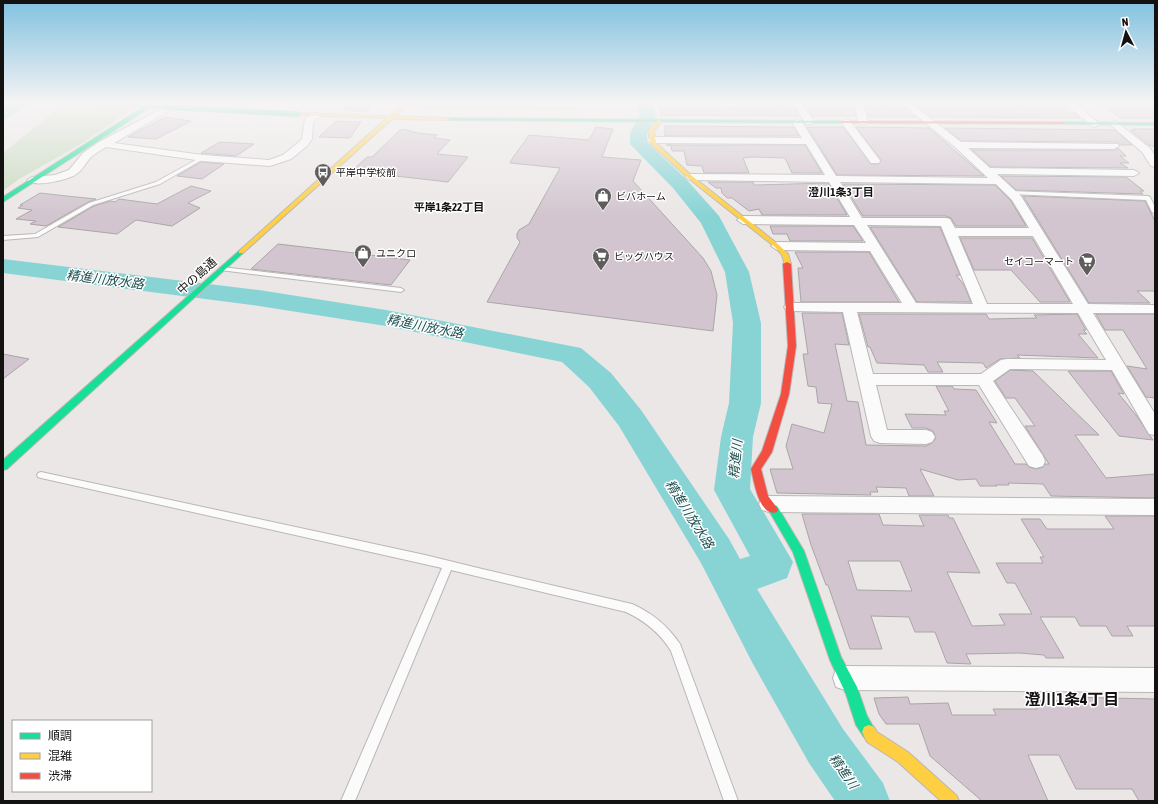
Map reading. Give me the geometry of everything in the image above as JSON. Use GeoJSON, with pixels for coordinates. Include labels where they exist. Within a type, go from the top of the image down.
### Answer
{"type":"FeatureCollection","features":[{"type":"Feature","properties":{"kind":"main road"},"geometry":{"type":"LineString","coordinates":[[3,200],[93,141]]}},
{"type":"Feature","properties":{"kind":"main road","name":"中の島通"},"geometry":{"type":"LineString","coordinates":[[3,466],[365,141]]}},
{"type":"Feature","properties":{"kind":"main road"},"geometry":{"type":"LineString","coordinates":[[653,141],[690,177],[777,246],[784,254],[787,262],[791,307],[792,346],[786,394],[767,452],[756,469],[763,498],[777,513],[798,551],[836,660],[845,678],[861,720],[872,736],[903,757],[952,801]]}},
{"type":"Feature","properties":{"kind":"street"},"geometry":{"type":"LineString","coordinates":[[32,180],[49,180],[70,174],[75,171],[88,154],[109,141]]}},
{"type":"Feature","properties":{"kind":"street"},"geometry":{"type":"LineString","coordinates":[[103,144],[203,158],[265,163],[281,160],[306,141]]}},
{"type":"Feature","properties":{"kind":"street"},"geometry":{"type":"LineString","coordinates":[[734,141],[809,141],[912,308]]}},
{"type":"Feature","properties":{"kind":"street"},"geometry":{"type":"LineString","coordinates":[[860,141],[875,161]]}},
{"type":"Feature","properties":{"kind":"street"},"geometry":{"type":"LineString","coordinates":[[952,141],[1017,198],[1155,429]]}},
{"type":"Feature","properties":{"kind":"street"},"geometry":{"type":"LineString","coordinates":[[1135,141],[1146,150],[1155,164]]}},
{"type":"Feature","properties":{"kind":"street"},"geometry":{"type":"LineString","coordinates":[[958,145],[1114,146]]}},
{"type":"Feature","properties":{"kind":"street"},"geometry":{"type":"LineString","coordinates":[[986,171],[1134,173]]}},
{"type":"Feature","properties":{"kind":"street"},"geometry":{"type":"LineString","coordinates":[[690,177],[997,181]]}},
{"type":"Feature","properties":{"kind":"street"},"geometry":{"type":"LineString","coordinates":[[743,220],[946,222],[982,309]]}},
{"type":"Feature","properties":{"kind":"street"},"geometry":{"type":"LineString","coordinates":[[950,232],[1038,232]]}},
{"type":"Feature","properties":{"kind":"street"},"geometry":{"type":"LineString","coordinates":[[777,246],[874,247]]}},
{"type":"Feature","properties":{"kind":"street"},"geometry":{"type":"LineString","coordinates":[[791,307],[1155,309]]}},
{"type":"Feature","properties":{"kind":"street"},"geometry":{"type":"LineString","coordinates":[[849,308],[880,436],[926,437]]}},
{"type":"Feature","properties":{"kind":"street"},"geometry":{"type":"LineString","coordinates":[[866,379],[984,380],[1007,364],[1117,365]]}},
{"type":"Feature","properties":{"kind":"street"},"geometry":{"type":"LineString","coordinates":[[984,380],[1036,461]]}},
{"type":"Feature","properties":{"kind":"street"},"geometry":{"type":"LineString","coordinates":[[769,504],[1155,508]]}},
{"type":"Feature","properties":{"kind":"street"},"geometry":{"type":"LineString","coordinates":[[845,678],[1155,680]]}},
{"type":"Feature","properties":{"kind":"lane"},"geometry":{"type":"LineString","coordinates":[[3,238],[36,236],[91,204],[158,183],[203,158]]}},
{"type":"Feature","properties":{"kind":"lane"},"geometry":{"type":"LineString","coordinates":[[1011,193],[1148,198],[1155,212]]}},
{"type":"Feature","properties":{"kind":"lane"},"geometry":{"type":"LineString","coordinates":[[222,269],[401,290]]}},
{"type":"Feature","properties":{"kind":"lane"},"geometry":{"type":"LineString","coordinates":[[41,474],[628,607],[655,622],[667,634],[676,648],[732,801]]}},
{"type":"Feature","properties":{"kind":"lane"},"geometry":{"type":"LineString","coordinates":[[348,801],[448,565]]}},
{"type":"Feature","properties":{"kind":"green space"},"geometry":{"type":"Polygon","coordinates":[[[18,141],[86,141],[19,179],[3,191],[3,153],[18,141]]]}},
{"type":"Feature","properties":{"kind":"building"},"geometry":{"type":"Polygon","coordinates":[[[389,141],[450,141],[437,154],[468,157],[448,182],[352,171],[367,157],[372,157],[389,141]]]}},
{"type":"Feature","properties":{"kind":"building"},"geometry":{"type":"Polygon","coordinates":[[[525,141],[608,141],[602,157],[641,160],[633,181],[703,258],[711,271],[717,295],[713,331],[487,302],[520,242],[517,238],[519,230],[529,224],[560,168],[510,163],[525,141]]]}},
{"type":"Feature","properties":{"kind":"building"},"geometry":{"type":"Polygon","coordinates":[[[815,141],[853,141],[871,164],[879,164],[881,160],[866,141],[943,141],[984,176],[837,175],[815,141]]]}},
{"type":"Feature","properties":{"kind":"building"},"geometry":{"type":"Polygon","coordinates":[[[962,141],[1127,141],[1132,145],[1120,145],[1118,142],[962,141]]]}},
{"type":"Feature","properties":{"kind":"building"},"geometry":{"type":"Polygon","coordinates":[[[1143,141],[1155,141],[1155,147],[1143,141]]]}},
{"type":"Feature","properties":{"kind":"building"},"geometry":{"type":"Polygon","coordinates":[[[220,142],[254,144],[236,156],[201,153],[220,142]]]}},
{"type":"Feature","properties":{"kind":"building"},"geometry":{"type":"Polygon","coordinates":[[[671,145],[805,145],[822,173],[792,173],[785,158],[752,157],[743,158],[749,173],[704,173],[702,166],[687,165],[684,151],[672,151],[671,145]]]}},
{"type":"Feature","properties":{"kind":"building"},"geometry":{"type":"Polygon","coordinates":[[[1118,148],[1126,156],[1120,156],[1129,163],[1120,163],[1128,168],[991,167],[972,150],[1114,150],[1118,148]]]}},
{"type":"Feature","properties":{"kind":"building"},"geometry":{"type":"Polygon","coordinates":[[[201,162],[224,164],[202,179],[177,176],[201,162]]]}},
{"type":"Feature","properties":{"kind":"building"},"geometry":{"type":"Polygon","coordinates":[[[1001,176],[1126,177],[1144,191],[1140,191],[1143,194],[1016,190],[1001,176]]]}},
{"type":"Feature","properties":{"kind":"building"},"geometry":{"type":"Polygon","coordinates":[[[708,182],[753,182],[754,185],[828,183],[847,215],[762,215],[759,209],[749,211],[732,198],[727,198],[722,193],[721,188],[716,188],[708,182]]]}},
{"type":"Feature","properties":{"kind":"building"},"geometry":{"type":"Polygon","coordinates":[[[843,184],[995,185],[1011,201],[1026,226],[956,226],[951,218],[946,216],[863,216],[843,184]]]}},
{"type":"Feature","properties":{"kind":"building"},"geometry":{"type":"Polygon","coordinates":[[[191,186],[211,191],[188,203],[200,208],[172,226],[136,220],[117,234],[58,227],[94,206],[111,201],[115,202],[119,199],[157,204],[191,186]]]}},
{"type":"Feature","properties":{"kind":"building"},"geometry":{"type":"Polygon","coordinates":[[[40,193],[96,199],[46,226],[30,224],[36,221],[16,219],[32,210],[18,208],[23,205],[20,205],[40,193]]]}},
{"type":"Feature","properties":{"kind":"building"},"geometry":{"type":"Polygon","coordinates":[[[1023,196],[1145,201],[1155,221],[1155,291],[1137,291],[1150,303],[1089,303],[1023,196]]]}},
{"type":"Feature","properties":{"kind":"building"},"geometry":{"type":"Polygon","coordinates":[[[770,226],[853,226],[863,241],[790,241],[787,234],[773,234],[770,226]]]}},
{"type":"Feature","properties":{"kind":"building"},"geometry":{"type":"Polygon","coordinates":[[[870,227],[940,227],[960,275],[956,275],[964,285],[971,302],[917,302],[870,227]]]}},
{"type":"Feature","properties":{"kind":"building"},"geometry":{"type":"Polygon","coordinates":[[[960,238],[1032,238],[1070,302],[1040,302],[1011,270],[974,270],[960,238]]]}},
{"type":"Feature","properties":{"kind":"building"},"geometry":{"type":"Polygon","coordinates":[[[278,244],[410,260],[391,285],[251,269],[278,244]]]}},
{"type":"Feature","properties":{"kind":"building"},"geometry":{"type":"Polygon","coordinates":[[[795,252],[869,252],[899,302],[801,302],[798,268],[803,268],[795,252]]]}},
{"type":"Feature","properties":{"kind":"building"},"geometry":{"type":"Polygon","coordinates":[[[802,313],[842,313],[849,345],[835,344],[847,401],[858,402],[866,445],[926,446],[932,443],[936,438],[933,431],[926,428],[912,428],[905,414],[946,415],[944,411],[949,411],[936,386],[952,386],[954,389],[976,390],[997,423],[989,422],[1015,464],[1026,464],[1029,467],[1036,469],[1043,467],[1045,464],[1049,464],[1025,426],[1035,426],[1015,398],[1006,398],[995,381],[1010,370],[1033,371],[1099,435],[1075,435],[1106,478],[1155,474],[1155,498],[1051,496],[1043,484],[1008,483],[1009,485],[980,486],[976,479],[958,480],[920,469],[934,496],[909,496],[906,488],[876,487],[878,492],[870,492],[871,495],[777,493],[770,469],[793,469],[786,446],[792,424],[824,433],[832,404],[818,403],[816,387],[808,386],[803,354],[808,354],[802,313]]]}},
{"type":"Feature","properties":{"kind":"building"},"geometry":{"type":"Polygon","coordinates":[[[859,314],[986,314],[989,319],[1037,318],[1034,315],[1077,314],[1086,330],[1083,330],[1087,334],[1078,334],[1098,358],[1017,355],[1020,358],[1000,359],[986,368],[983,363],[937,362],[943,372],[928,372],[924,365],[877,363],[870,347],[868,347],[859,314]]]}},
{"type":"Feature","properties":{"kind":"building"},"geometry":{"type":"Polygon","coordinates":[[[1096,314],[1155,314],[1155,398],[1146,397],[1127,366],[1147,369],[1123,330],[1105,330],[1096,314]]]}},
{"type":"Feature","properties":{"kind":"building"},"geometry":{"type":"Polygon","coordinates":[[[3,354],[29,359],[3,379],[3,354]]]}},
{"type":"Feature","properties":{"kind":"building"},"geometry":{"type":"Polygon","coordinates":[[[1068,371],[1111,371],[1124,394],[1118,393],[1136,415],[1153,440],[1119,436],[1068,371]]]}},
{"type":"Feature","properties":{"kind":"building"},"geometry":{"type":"Polygon","coordinates":[[[802,514],[879,514],[883,525],[924,526],[919,515],[948,515],[949,518],[953,518],[980,573],[947,572],[972,626],[1005,625],[999,614],[1032,614],[1015,583],[1007,583],[996,563],[1043,563],[1040,557],[1044,557],[1021,519],[1040,519],[1047,529],[1114,529],[1105,516],[1155,516],[1155,626],[1127,626],[1133,636],[1112,636],[1106,626],[1080,626],[1075,617],[1040,617],[1064,658],[1046,658],[1044,655],[1019,653],[966,654],[971,664],[947,663],[935,632],[915,632],[909,617],[871,616],[882,649],[850,649],[828,585],[826,585],[811,545],[802,514]],[[848,561],[857,590],[912,591],[900,561],[848,561]]]}},
{"type":"Feature","properties":{"kind":"building"},"geometry":{"type":"Polygon","coordinates":[[[908,697],[910,704],[948,703],[952,715],[996,715],[993,709],[1037,709],[1033,701],[1068,701],[1066,697],[1155,699],[1155,801],[1139,801],[1132,789],[1076,789],[1059,755],[1028,755],[1048,801],[982,801],[930,756],[919,724],[886,724],[879,714],[874,698],[908,697]]]}},
{"type":"Feature","properties":{"kind":"waterway","name":"精進川"},"geometry":{"type":"LineString","coordinates":[[638,141],[639,144],[680,184],[711,221],[737,272],[747,323],[745,403],[737,437],[732,490],[774,562],[773,566],[731,580]]}},
{"type":"Feature","properties":{"kind":"waterway","name":"精進川放水路"},"geometry":{"type":"LineString","coordinates":[[3,266],[259,298],[386,318],[571,355],[600,380],[630,418],[715,551],[768,649],[826,746],[865,801]]}},
{"type":"Feature","properties":{"kind":"traffic: fast"},"geometry":{"type":"LineString","coordinates":[[3,200],[95,141]]}},
{"type":"Feature","properties":{"kind":"traffic: fast"},"geometry":{"type":"LineString","coordinates":[[3,466],[241,252]]}},
{"type":"Feature","properties":{"kind":"traffic: fast"},"geometry":{"type":"LineString","coordinates":[[773,509],[798,551],[836,660],[852,692],[861,720],[869,732]]}},
{"type":"Feature","properties":{"kind":"traffic: slow"},"geometry":{"type":"LineString","coordinates":[[241,252],[365,141]]}},
{"type":"Feature","properties":{"kind":"traffic: slow"},"geometry":{"type":"LineString","coordinates":[[653,141],[653,143],[690,177],[777,246],[785,254],[787,264]]}},
{"type":"Feature","properties":{"kind":"traffic: slow"},"geometry":{"type":"LineString","coordinates":[[869,732],[872,737],[903,757],[952,801]]}},
{"type":"Feature","properties":{"kind":"traffic: jam"},"geometry":{"type":"LineString","coordinates":[[773,509],[763,498],[756,469],[767,452],[785,394],[792,346],[787,264]]}},
{"type":"Feature","properties":{"kind":"place","name":"平岸中学校前"},"geometry":{"type":"Point","coordinates":[323,187]}},
{"type":"Feature","properties":{"kind":"place","name":"ビバホーム"},"geometry":{"type":"Point","coordinates":[603,211]}},
{"type":"Feature","properties":{"kind":"place","name":"ユニクロ"},"geometry":{"type":"Point","coordinates":[363,268]}},
{"type":"Feature","properties":{"kind":"place","name":"ビッグハウス"},"geometry":{"type":"Point","coordinates":[601,271]}},
{"type":"Feature","properties":{"kind":"place","name":"セイコーマート"},"geometry":{"type":"Point","coordinates":[1087,276]}},
{"type":"Feature","properties":{"kind":"district","name":"澄川1条3丁目"},"geometry":{"type":"Point","coordinates":[841,192]}},
{"type":"Feature","properties":{"kind":"district","name":"平岸1条22丁目"},"geometry":{"type":"Point","coordinates":[449,207]}},
{"type":"Feature","properties":{"kind":"district","name":"澄川1条4丁目"},"geometry":{"type":"Point","coordinates":[1072,699]}}]}
